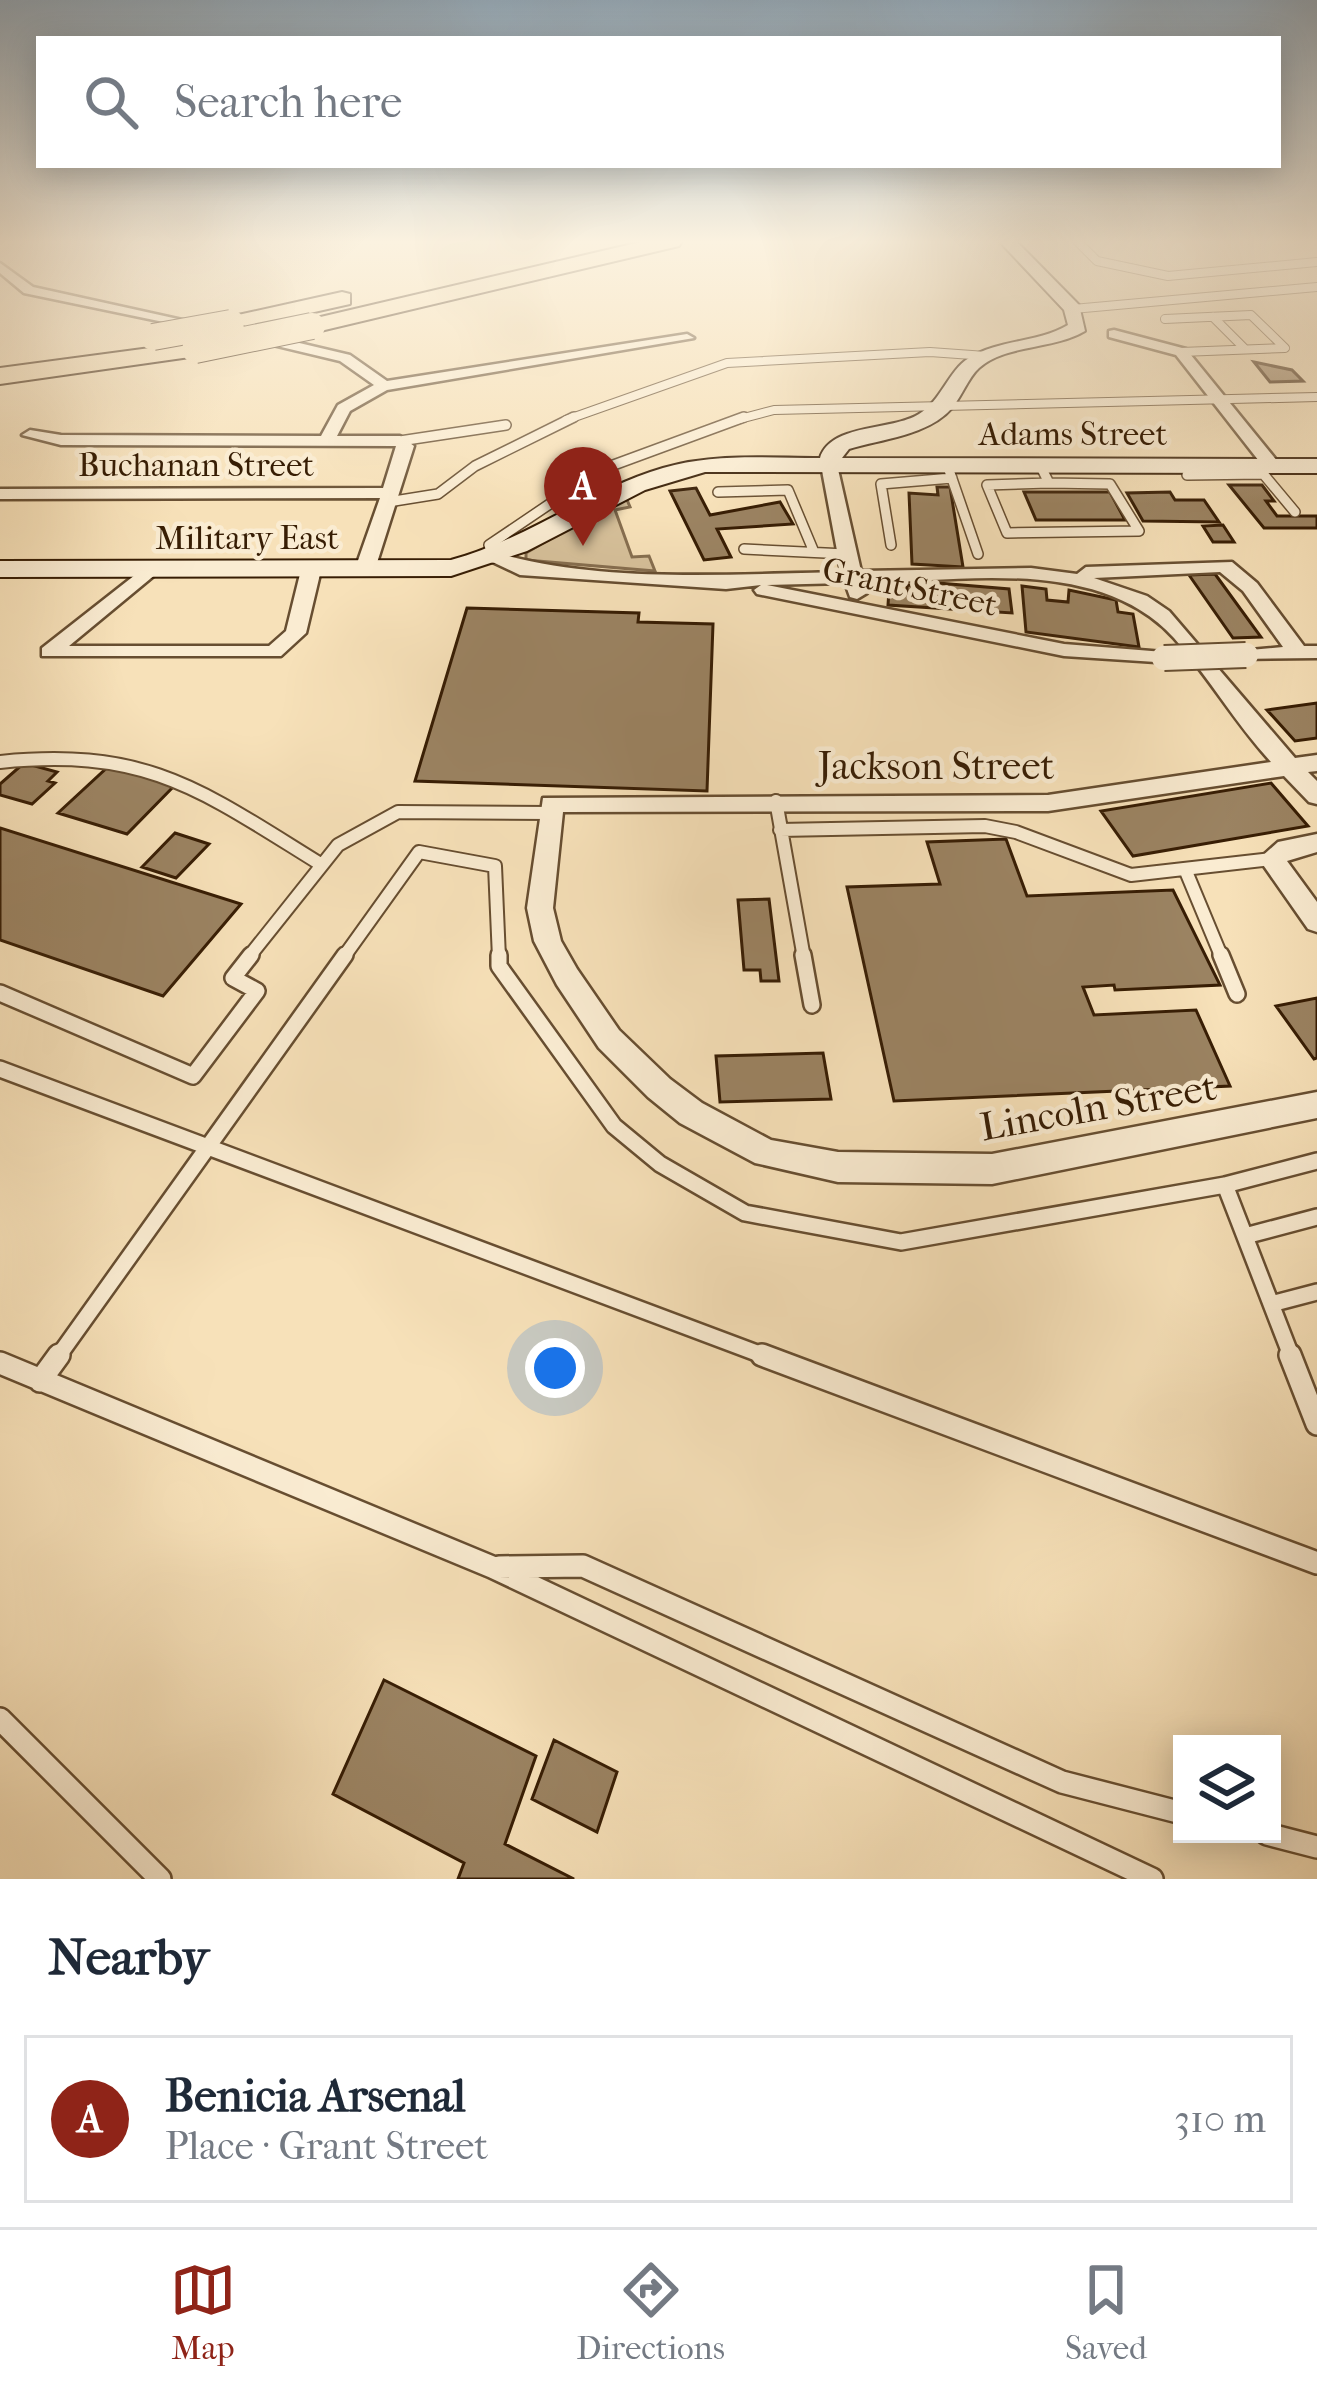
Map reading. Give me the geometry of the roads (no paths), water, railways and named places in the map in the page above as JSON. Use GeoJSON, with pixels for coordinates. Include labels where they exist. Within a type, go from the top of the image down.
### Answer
{"type":"FeatureCollection","features":[{"type":"Feature","properties":{"kind":"highway"},"geometry":{"type":"LineString","coordinates":[[0,357],[202,329]]}},
{"type":"Feature","properties":{"kind":"highway"},"geometry":{"type":"LineString","coordinates":[[0,376],[195,350],[299,329]]}},
{"type":"Feature","properties":{"kind":"street"},"geometry":{"type":"LineString","coordinates":[[218,329],[317,349],[374,373],[383,386]]}},
{"type":"Feature","properties":{"kind":"street"},"geometry":{"type":"LineString","coordinates":[[862,609],[829,465],[833,450],[924,422],[943,406],[972,364],[1070,334],[1073,329]]}},
{"type":"Feature","properties":{"kind":"street"},"geometry":{"type":"LineString","coordinates":[[1114,334],[1181,352],[1222,400],[1264,469]]}},
{"type":"Feature","properties":{"kind":"street"},"geometry":{"type":"LineString","coordinates":[[327,439],[344,408],[383,386],[687,338]]}},
{"type":"Feature","properties":{"kind":"street","name":"Buchanan Street"},"geometry":{"type":"LineString","coordinates":[[30,435],[61,440],[400,441]]}},
{"type":"Feature","properties":{"kind":"street"},"geometry":{"type":"LineString","coordinates":[[365,569],[406,446],[400,441]]}},
{"type":"Feature","properties":{"kind":"street","name":"Adams Street"},"geometry":{"type":"LineString","coordinates":[[493,558],[520,548],[627,486],[673,470],[743,464],[1045,474],[1317,466]]}},
{"type":"Feature","properties":{"kind":"street","name":"Buchanan Street"},"geometry":{"type":"LineString","coordinates":[[0,494],[390,498]]}},
{"type":"Feature","properties":{"kind":"street","name":"Military East"},"geometry":{"type":"LineString","coordinates":[[0,569],[451,568],[493,558]]}},
{"type":"Feature","properties":{"kind":"street","name":"Grant Street"},"geometry":{"type":"LineString","coordinates":[[493,558],[520,569],[708,580],[1064,650],[1164,658],[1308,652]]}},
{"type":"Feature","properties":{"kind":"street"},"geometry":{"type":"LineString","coordinates":[[708,580],[1070,578],[1225,566],[1308,652]]}},
{"type":"Feature","properties":{"kind":"street"},"geometry":{"type":"LineString","coordinates":[[149,570],[50,652],[274,652],[296,633],[319,569]]}},
{"type":"Feature","properties":{"kind":"street"},"geometry":{"type":"LineString","coordinates":[[1070,578],[1136,596],[1166,615],[1187,635],[1252,726],[1317,796]]}},
{"type":"Feature","properties":{"kind":"street","name":"Jackson Street"},"geometry":{"type":"LineString","coordinates":[[551,809],[776,801],[1048,803],[1317,763]]}},
{"type":"Feature","properties":{"kind":"street","name":"Lincoln Street"},"geometry":{"type":"LineString","coordinates":[[551,809],[540,908],[548,941],[588,1011],[659,1088],[691,1113],[766,1153],[838,1167],[992,1168],[1317,1105]]}},
{"type":"Feature","properties":{"kind":"street"},"geometry":{"type":"LineString","coordinates":[[1317,843],[1287,848],[1272,859],[1317,922]]}},
{"type":"Feature","properties":{"kind":"lane"},"geometry":{"type":"LineString","coordinates":[[1225,329],[1246,350]]}},
{"type":"Feature","properties":{"kind":"lane"},"geometry":{"type":"LineString","coordinates":[[1181,352],[1285,348],[1265,329]]}},
{"type":"Feature","properties":{"kind":"lane"},"geometry":{"type":"LineString","coordinates":[[390,498],[438,494],[475,466],[530,436],[727,363],[930,352],[986,356]]}},
{"type":"Feature","properties":{"kind":"lane"},"geometry":{"type":"LineString","coordinates":[[493,558],[489,545],[600,470],[750,415],[1317,397]]}},
{"type":"Feature","properties":{"kind":"lane"},"geometry":{"type":"LineString","coordinates":[[400,441],[506,425]]}},
{"type":"Feature","properties":{"kind":"lane"},"geometry":{"type":"LineString","coordinates":[[1186,475],[1264,469],[1295,512]]}},
{"type":"Feature","properties":{"kind":"lane"},"geometry":{"type":"LineString","coordinates":[[891,545],[881,484],[949,472],[978,554]]}},
{"type":"Feature","properties":{"kind":"lane"},"geometry":{"type":"LineString","coordinates":[[1045,474],[1110,484],[1139,531],[1007,533],[987,485],[1045,474]]}},
{"type":"Feature","properties":{"kind":"lane"},"geometry":{"type":"LineString","coordinates":[[718,492],[788,490],[814,552]]}},
{"type":"Feature","properties":{"kind":"lane"},"geometry":{"type":"LineString","coordinates":[[744,549],[846,554]]}},
{"type":"Feature","properties":{"kind":"lane"},"geometry":{"type":"LineString","coordinates":[[0,762],[32,758],[111,762],[176,778],[322,865]]}},
{"type":"Feature","properties":{"kind":"lane"},"geometry":{"type":"LineString","coordinates":[[776,801],[812,1005]]}},
{"type":"Feature","properties":{"kind":"lane"},"geometry":{"type":"LineString","coordinates":[[0,993],[193,1076],[257,991],[233,978],[338,844],[398,812],[551,809]]}},
{"type":"Feature","properties":{"kind":"lane"},"geometry":{"type":"LineString","coordinates":[[780,830],[985,826],[1016,832],[1131,875],[1272,859]]}},
{"type":"Feature","properties":{"kind":"lane"},"geometry":{"type":"LineString","coordinates":[[40,1381],[419,852],[495,866],[499,966],[573,1073],[614,1126],[660,1164],[746,1213],[901,1242],[1225,1185],[1317,1160]]}},
{"type":"Feature","properties":{"kind":"lane"},"geometry":{"type":"LineString","coordinates":[[1185,868],[1237,994]]}},
{"type":"Feature","properties":{"kind":"lane"},"geometry":{"type":"LineString","coordinates":[[0,1069],[1317,1563]]}},
{"type":"Feature","properties":{"kind":"lane"},"geometry":{"type":"LineString","coordinates":[[1225,1185],[1271,1304],[1309,1381],[1317,1424]]}},
{"type":"Feature","properties":{"kind":"lane"},"geometry":{"type":"LineString","coordinates":[[1245,1235],[1317,1217]]}},
{"type":"Feature","properties":{"kind":"lane"},"geometry":{"type":"LineString","coordinates":[[1271,1304],[1317,1292]]}},
{"type":"Feature","properties":{"kind":"lane"},"geometry":{"type":"LineString","coordinates":[[0,1363],[492,1567],[1152,1879]]}},
{"type":"Feature","properties":{"kind":"lane"},"geometry":{"type":"LineString","coordinates":[[492,1567],[583,1566],[1062,1782],[1173,1811]]}},
{"type":"Feature","properties":{"kind":"lane"},"geometry":{"type":"LineString","coordinates":[[0,1719],[160,1879]]}},
{"type":"Feature","properties":{"kind":"lane"},"geometry":{"type":"LineString","coordinates":[[1281,1838],[1317,1847]]}},
{"type":"Feature","properties":{"kind":"place","name":"Benicia Arsenal"},"geometry":{"type":"Point","coordinates":[583,546]}}]}
